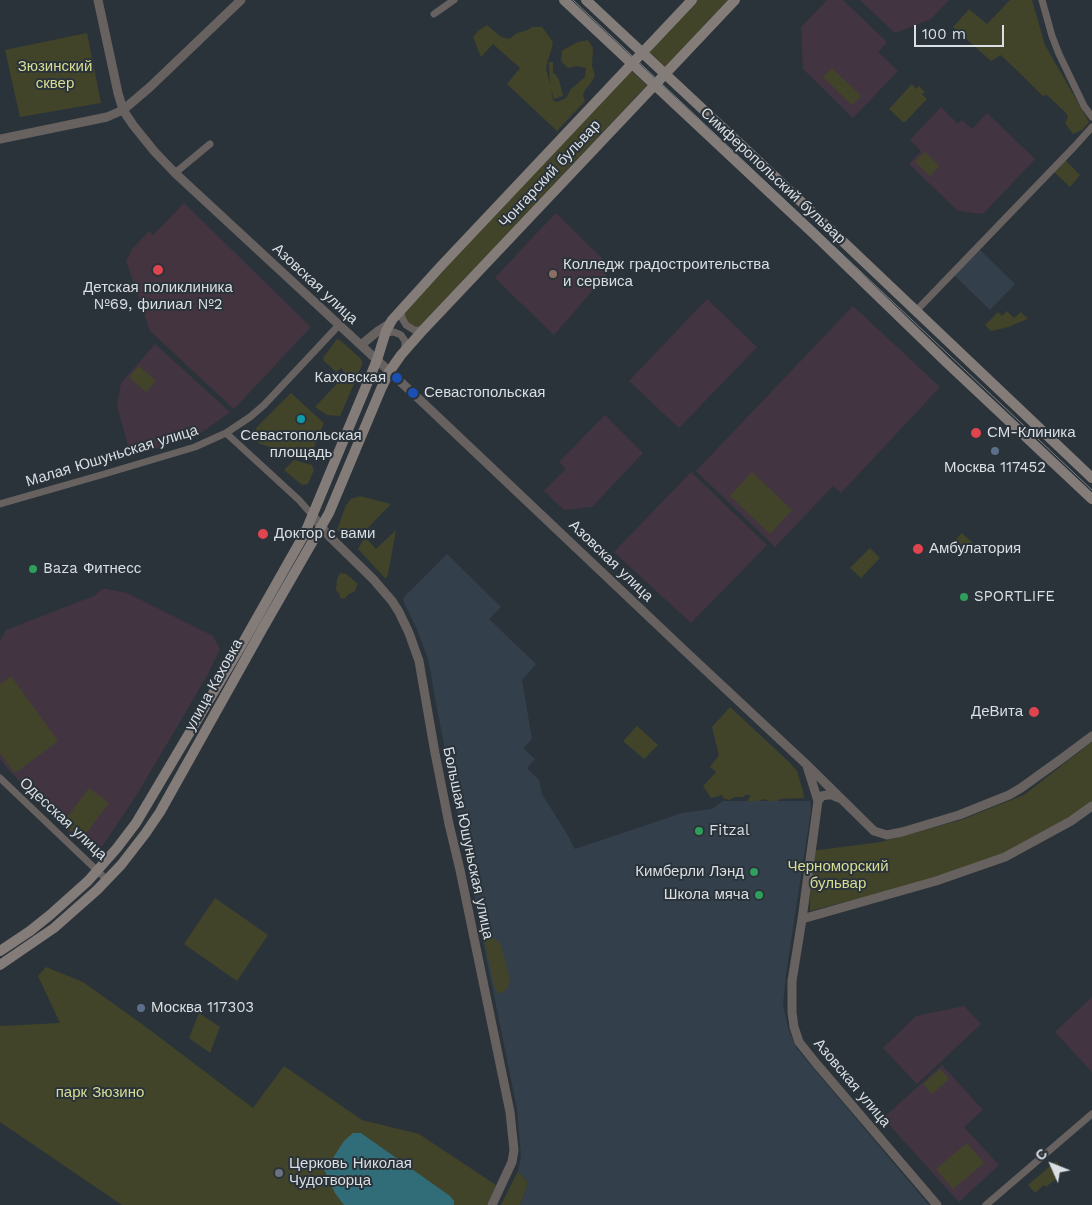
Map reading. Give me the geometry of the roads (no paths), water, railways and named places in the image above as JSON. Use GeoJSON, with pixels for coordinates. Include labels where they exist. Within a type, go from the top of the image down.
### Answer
{"type":"FeatureCollection","features":[{"type":"Feature","properties":{"kind":"main road","name":"Симферопольский бульвар"},"geometry":{"type":"LineString","coordinates":[[564,0],[1092,499]]}},
{"type":"Feature","properties":{"kind":"main road","name":"Симферопольский бульвар"},"geometry":{"type":"LineString","coordinates":[[586,0],[1092,478]]}},
{"type":"Feature","properties":{"kind":"main road","name":"Чонгарский бульвар"},"geometry":{"type":"LineString","coordinates":[[377,360],[389,324],[401,310],[692,0]]}},
{"type":"Feature","properties":{"kind":"main road","name":"Чонгарский бульвар"},"geometry":{"type":"LineString","coordinates":[[389,372],[423,330],[735,0]]}},
{"type":"Feature","properties":{"kind":"main road","name":"улица Каховка"},"geometry":{"type":"LineString","coordinates":[[0,951],[50,915],[98,871],[127,836],[148,804],[305,533],[377,360]]}},
{"type":"Feature","properties":{"kind":"main road"},"geometry":{"type":"LineString","coordinates":[[961,376],[973,364]]}},
{"type":"Feature","properties":{"kind":"main road","name":"улица Каховка"},"geometry":{"type":"LineString","coordinates":[[0,965],[54,928],[107,880],[145,834],[160,812],[321,527],[338,493],[389,372]]}},
{"type":"Feature","properties":{"kind":"street","name":"Азовская улица"},"geometry":{"type":"LineString","coordinates":[[98,0],[123,110],[154,151],[175,173],[250,241],[806,764],[818,801],[792,981],[794,1027],[799,1042],[815,1062],[937,1205]]}},
{"type":"Feature","properties":{"kind":"street"},"geometry":{"type":"LineString","coordinates":[[0,139],[107,117],[123,110],[150,87],[241,0]]}},
{"type":"Feature","properties":{"kind":"street"},"geometry":{"type":"LineString","coordinates":[[434,14],[454,0]]}},
{"type":"Feature","properties":{"kind":"street"},"geometry":{"type":"LineString","coordinates":[[1042,0],[1052,36],[1060,55],[1084,106],[1092,118]]}},
{"type":"Feature","properties":{"kind":"street"},"geometry":{"type":"LineString","coordinates":[[916,311],[1092,127]]}},
{"type":"Feature","properties":{"kind":"street"},"geometry":{"type":"LineString","coordinates":[[175,173],[210,144]]}},
{"type":"Feature","properties":{"kind":"street"},"geometry":{"type":"LineString","coordinates":[[401,310],[406,326],[414,330],[423,330]]}},
{"type":"Feature","properties":{"kind":"street","name":"Чонгарский бульвар"},"geometry":{"type":"LineString","coordinates":[[361,345],[389,324]]}},
{"type":"Feature","properties":{"kind":"street","name":"Малая Юшуньская улица"},"geometry":{"type":"LineString","coordinates":[[0,504],[195,447],[226,433],[264,406],[339,325]]}},
{"type":"Feature","properties":{"kind":"street"},"geometry":{"type":"LineString","coordinates":[[384,335],[394,332],[401,335],[405,344],[404,352]]}},
{"type":"Feature","properties":{"kind":"street"},"geometry":{"type":"LineString","coordinates":[[226,433],[299,500],[313,516]]}},
{"type":"Feature","properties":{"kind":"street","name":"Большая Юшуньская улица"},"geometry":{"type":"LineString","coordinates":[[313,516],[329,536],[373,579],[388,597],[405,624],[418,661],[449,824],[511,1121],[514,1150],[512,1162],[492,1205]]}},
{"type":"Feature","properties":{"kind":"street"},"geometry":{"type":"LineString","coordinates":[[806,764],[874,831],[888,835],[959,815],[1009,795],[1092,736]]}},
{"type":"Feature","properties":{"kind":"street","name":"Одесская улица"},"geometry":{"type":"LineString","coordinates":[[0,778],[107,880]]}},
{"type":"Feature","properties":{"kind":"street"},"geometry":{"type":"LineString","coordinates":[[818,801],[822,796],[827,795],[840,798]]}},
{"type":"Feature","properties":{"kind":"street"},"geometry":{"type":"LineString","coordinates":[[802,919],[936,881],[1005,857],[1071,821],[1092,806]]}},
{"type":"Feature","properties":{"kind":"street"},"geometry":{"type":"LineString","coordinates":[[986,1205],[1092,1114]]}},
{"type":"Feature","properties":{"kind":"water"},"geometry":{"type":"Polygon","coordinates":[[[353,1133],[361,1133],[450,1196],[454,1201],[454,1205],[344,1205],[335,1193],[323,1167],[333,1158],[344,1141],[353,1133]]]}},
{"type":"Feature","properties":{"kind":"tram line"},"geometry":{"type":"LineString","coordinates":[[573,0],[1092,490]]}},
{"type":"Feature","properties":{"kind":"place","name":"Детская поликлиника №69, филиал №2"},"geometry":{"type":"Point","coordinates":[158,270]}},
{"type":"Feature","properties":{"kind":"place","name":"Колледж градостроительства и сервиса"},"geometry":{"type":"Point","coordinates":[553,274]}},
{"type":"Feature","properties":{"kind":"place","name":"Каховская"},"geometry":{"type":"Point","coordinates":[397,378]}},
{"type":"Feature","properties":{"kind":"place","name":"Севастопольская"},"geometry":{"type":"Point","coordinates":[413,393]}},
{"type":"Feature","properties":{"kind":"place","name":"Севастопольская площадь"},"geometry":{"type":"Point","coordinates":[301,419]}},
{"type":"Feature","properties":{"kind":"place","name":"СМ-Клиника"},"geometry":{"type":"Point","coordinates":[976,433]}},
{"type":"Feature","properties":{"kind":"place","name":"Москва 117452"},"geometry":{"type":"Point","coordinates":[995,451]}},
{"type":"Feature","properties":{"kind":"place","name":"Доктор с вами"},"geometry":{"type":"Point","coordinates":[263,534]}},
{"type":"Feature","properties":{"kind":"place","name":"Амбулатория"},"geometry":{"type":"Point","coordinates":[918,549]}},
{"type":"Feature","properties":{"kind":"place","name":"Baza Фитнесс"},"geometry":{"type":"Point","coordinates":[33,569]}},
{"type":"Feature","properties":{"kind":"place","name":"SPORTLIFE"},"geometry":{"type":"Point","coordinates":[964,597]}},
{"type":"Feature","properties":{"kind":"place","name":"ДеВита"},"geometry":{"type":"Point","coordinates":[1034,712]}},
{"type":"Feature","properties":{"kind":"place","name":"Fitzal"},"geometry":{"type":"Point","coordinates":[699,831]}},
{"type":"Feature","properties":{"kind":"place","name":"Кимберли Лэнд"},"geometry":{"type":"Point","coordinates":[754,872]}},
{"type":"Feature","properties":{"kind":"place","name":"Школа мяча"},"geometry":{"type":"Point","coordinates":[759,895]}},
{"type":"Feature","properties":{"kind":"place","name":"Москва 117303"},"geometry":{"type":"Point","coordinates":[141,1008]}},
{"type":"Feature","properties":{"kind":"place","name":"Церковь Николая Чудотворца"},"geometry":{"type":"Point","coordinates":[279,1173]}},
{"type":"Feature","properties":{"kind":"park label","name":"Зюзинский сквер"},"geometry":{"type":"Point","coordinates":[55,76]}},
{"type":"Feature","properties":{"kind":"park label","name":"Черноморский бульвар"},"geometry":{"type":"Point","coordinates":[838,876]}},
{"type":"Feature","properties":{"kind":"park label","name":"парк Зюзино"},"geometry":{"type":"Point","coordinates":[100,1093]}}]}
